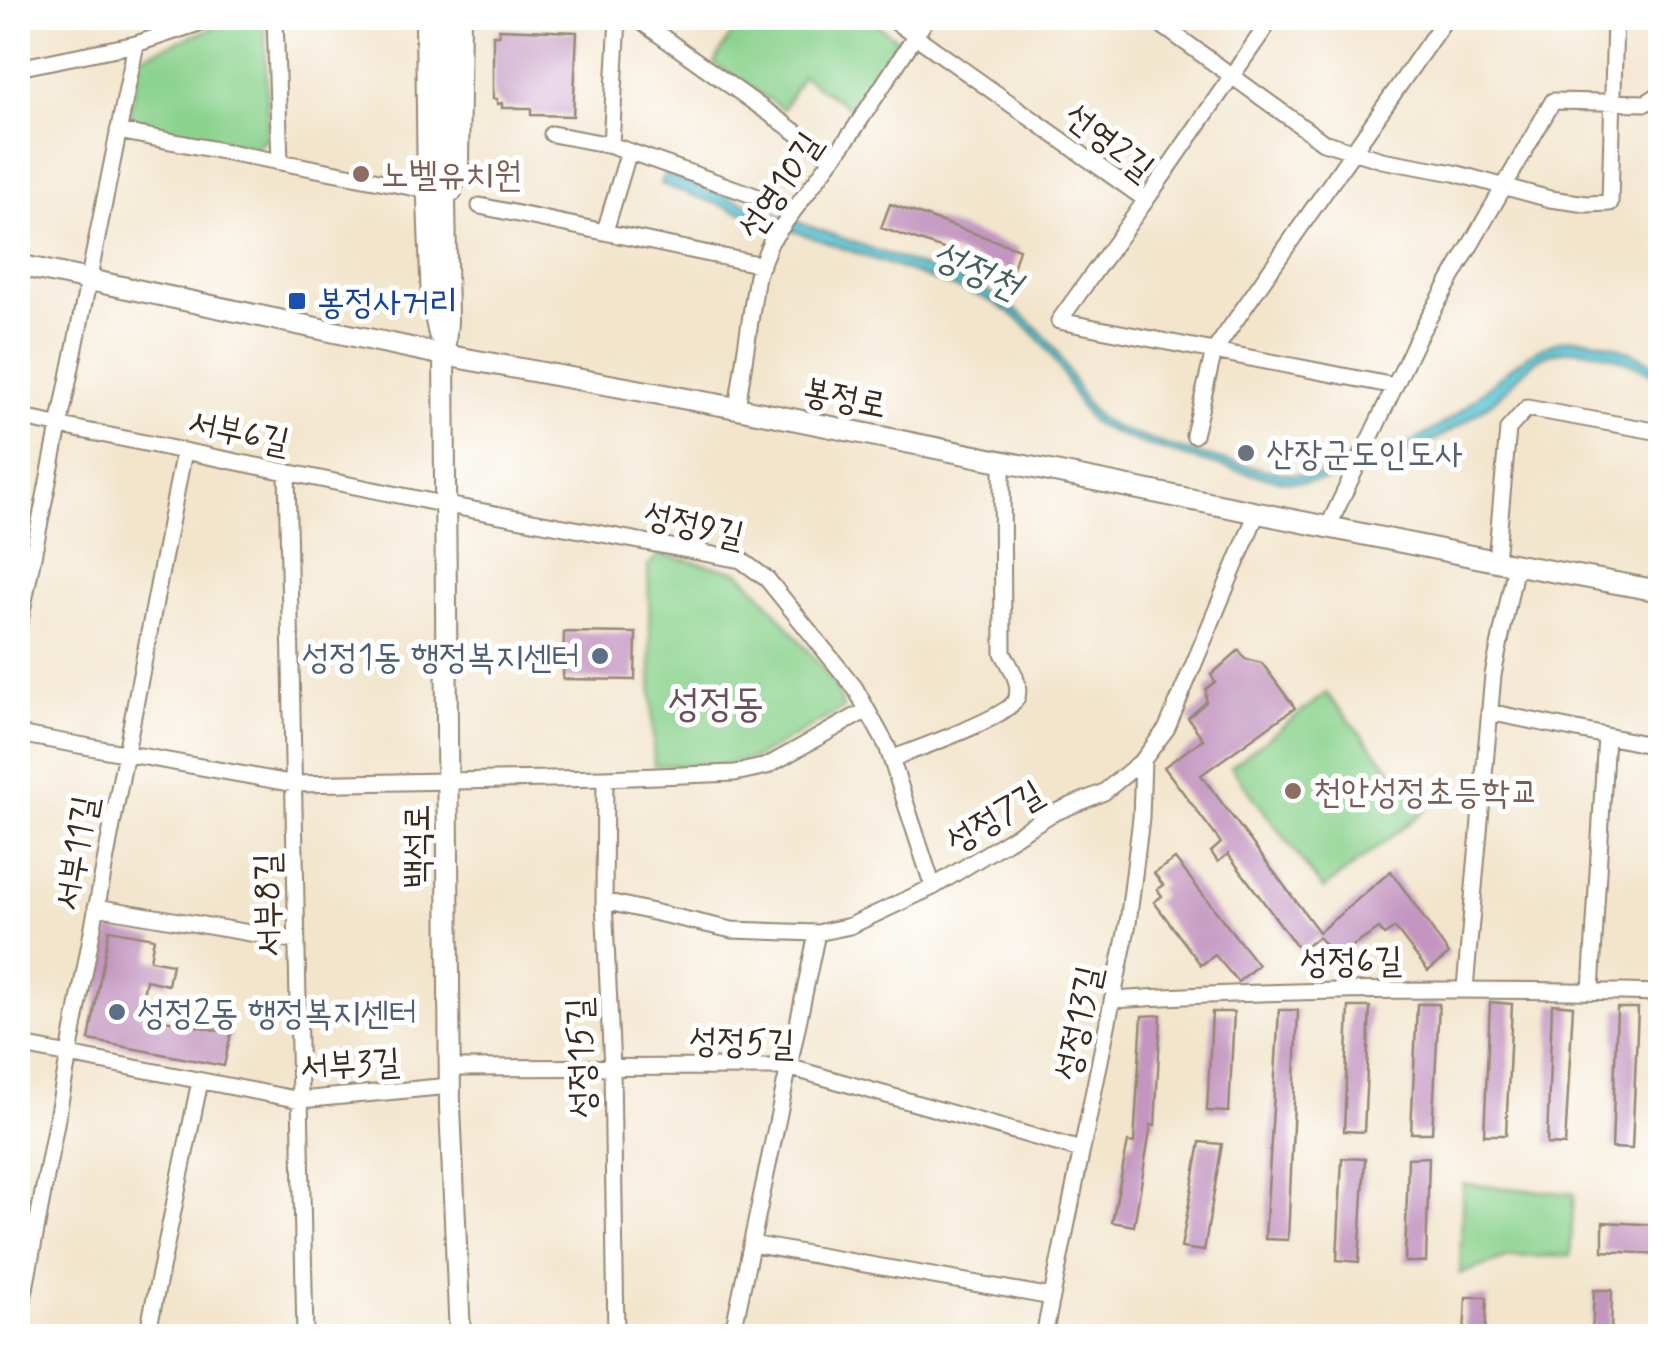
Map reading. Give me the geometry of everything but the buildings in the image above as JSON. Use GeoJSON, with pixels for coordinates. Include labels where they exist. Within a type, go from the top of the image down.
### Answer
{"type":"FeatureCollection","features":[{"type":"Feature","properties":{"kind":"main road"},"geometry":{"type":"LineString","coordinates":[[412,18],[417,181],[431,197],[454,185],[458,164],[460,18]]}},
{"type":"Feature","properties":{"kind":"main road","name":"백석로"},"geometry":{"type":"LineString","coordinates":[[426,18],[431,197],[447,321],[444,355],[450,1077],[460,1336]]}},
{"type":"Feature","properties":{"kind":"main road","name":"백석로"},"geometry":{"type":"LineString","coordinates":[[431,197],[442,18]]}},
{"type":"Feature","properties":{"kind":"main road","name":"봉정로"},"geometry":{"type":"LineString","coordinates":[[18,265],[444,355],[738,408],[1506,563],[1660,590]]}},
{"type":"Feature","properties":{"kind":"street"},"geometry":{"type":"LineString","coordinates":[[18,68],[136,44],[214,18]]}},
{"type":"Feature","properties":{"kind":"street"},"geometry":{"type":"LineString","coordinates":[[275,18],[280,162]]}},
{"type":"Feature","properties":{"kind":"street"},"geometry":{"type":"LineString","coordinates":[[611,145],[618,18]]}},
{"type":"Feature","properties":{"kind":"street"},"geometry":{"type":"LineString","coordinates":[[636,18],[832,158]]}},
{"type":"Feature","properties":{"kind":"street","name":"선영2길"},"geometry":{"type":"LineString","coordinates":[[890,18],[1146,200],[1060,321],[1395,386]]}},
{"type":"Feature","properties":{"kind":"street","name":"선영10길"},"geometry":{"type":"LineString","coordinates":[[738,408],[757,275],[772,241],[928,18]]}},
{"type":"Feature","properties":{"kind":"street"},"geometry":{"type":"LineString","coordinates":[[1152,18],[1323,142],[1352,153],[1587,204],[1610,203],[1615,18]]}},
{"type":"Feature","properties":{"kind":"street"},"geometry":{"type":"LineString","coordinates":[[1146,200],[1272,18]]}},
{"type":"Feature","properties":{"kind":"street"},"geometry":{"type":"LineString","coordinates":[[1194,434],[1214,352],[1446,18]]}},
{"type":"Feature","properties":{"kind":"street"},"geometry":{"type":"LineString","coordinates":[[18,631],[136,44]]}},
{"type":"Feature","properties":{"kind":"street"},"geometry":{"type":"LineString","coordinates":[[1328,527],[1419,335],[1553,101],[1646,102],[1660,94]]}},
{"type":"Feature","properties":{"kind":"street"},"geometry":{"type":"LineString","coordinates":[[118,131],[280,162],[431,197]]}},
{"type":"Feature","properties":{"kind":"street"},"geometry":{"type":"LineString","coordinates":[[552,134],[611,145],[792,210]]}},
{"type":"Feature","properties":{"kind":"street"},"geometry":{"type":"LineString","coordinates":[[604,231],[630,152]]}},
{"type":"Feature","properties":{"kind":"street"},"geometry":{"type":"LineString","coordinates":[[480,206],[762,265]]}},
{"type":"Feature","properties":{"kind":"street"},"geometry":{"type":"LineString","coordinates":[[1465,988],[1488,712],[1506,563],[1508,429],[1527,408],[1660,432]]}},
{"type":"Feature","properties":{"kind":"street","name":"서부6길"},"geometry":{"type":"LineString","coordinates":[[18,417],[447,505]]}},
{"type":"Feature","properties":{"kind":"street","name":"서부11길"},"geometry":{"type":"LineString","coordinates":[[18,1326],[184,451]]}},
{"type":"Feature","properties":{"kind":"street"},"geometry":{"type":"LineString","coordinates":[[891,759],[990,718],[1012,706],[1017,697],[1017,680],[1003,653],[1002,462]]}},
{"type":"Feature","properties":{"kind":"street","name":"서부8길"},"geometry":{"type":"LineString","coordinates":[[287,472],[305,1336]]}},
{"type":"Feature","properties":{"kind":"street","name":"성정9길"},"geometry":{"type":"LineString","coordinates":[[447,505],[741,560],[766,579],[856,688],[868,710],[891,759],[933,887]]}},
{"type":"Feature","properties":{"kind":"street","name":"성정7길"},"geometry":{"type":"LineString","coordinates":[[604,901],[732,930],[817,934],[850,926],[933,887],[1051,814],[1104,792],[1143,760],[1166,728],[1257,513]]}},
{"type":"Feature","properties":{"kind":"street"},"geometry":{"type":"LineString","coordinates":[[18,734],[295,784],[605,778],[735,772],[766,766],[868,710]]}},
{"type":"Feature","properties":{"kind":"street"},"geometry":{"type":"LineString","coordinates":[[1488,712],[1660,747]]}},
{"type":"Feature","properties":{"kind":"street"},"geometry":{"type":"LineString","coordinates":[[1591,991],[1606,736]]}},
{"type":"Feature","properties":{"kind":"street","name":"성정13길"},"geometry":{"type":"LineString","coordinates":[[1044,1336],[1128,923],[1141,818],[1143,760]]}},
{"type":"Feature","properties":{"kind":"street","name":"성정15길"},"geometry":{"type":"LineString","coordinates":[[605,778],[604,901],[612,1068],[616,1336]]}},
{"type":"Feature","properties":{"kind":"street"},"geometry":{"type":"LineString","coordinates":[[96,907],[298,941]]}},
{"type":"Feature","properties":{"kind":"street"},"geometry":{"type":"LineString","coordinates":[[732,1336],[817,934]]}},
{"type":"Feature","properties":{"kind":"street","name":"성정6길"},"geometry":{"type":"LineString","coordinates":[[1112,1000],[1244,992],[1465,988],[1660,993]]}},
{"type":"Feature","properties":{"kind":"street","name":"서부3길"},"geometry":{"type":"LineString","coordinates":[[18,1045],[300,1100],[450,1077]]}},
{"type":"Feature","properties":{"kind":"street","name":"성정5길"},"geometry":{"type":"LineString","coordinates":[[450,1077],[612,1068],[788,1067],[1081,1150]]}},
{"type":"Feature","properties":{"kind":"street"},"geometry":{"type":"LineString","coordinates":[[148,1336],[200,1080]]}},
{"type":"Feature","properties":{"kind":"street"},"geometry":{"type":"LineString","coordinates":[[752,1244],[1052,1297]]}},
{"type":"Feature","properties":{"kind":"green space"},"geometry":{"type":"Polygon","coordinates":[[[238,18],[258,18],[265,24],[268,137],[254,149],[135,125],[130,115],[139,57],[238,18]]]}},
{"type":"Feature","properties":{"kind":"green space"},"geometry":{"type":"Polygon","coordinates":[[[741,18],[868,18],[898,40],[852,110],[802,76],[783,109],[714,63],[741,18]]]}},
{"type":"Feature","properties":{"kind":"green space"},"geometry":{"type":"Polygon","coordinates":[[[659,554],[739,572],[823,669],[838,691],[843,709],[755,758],[719,766],[654,765],[648,566],[659,554]]]}},
{"type":"Feature","properties":{"kind":"green space"},"geometry":{"type":"Polygon","coordinates":[[[1326,693],[1426,810],[1323,889],[1231,767],[1326,693]]]}},
{"type":"Feature","properties":{"kind":"green space"},"geometry":{"type":"Polygon","coordinates":[[[1463,1184],[1574,1194],[1570,1256],[1509,1257],[1460,1274],[1463,1184]]]}},
{"type":"Feature","properties":{"kind":"water"},"geometry":{"type":"Polygon","coordinates":[[[665,174],[983,289],[1042,333],[1086,403],[1110,425],[1212,458],[1273,471],[1298,475],[1332,472],[1406,445],[1440,426],[1524,358],[1556,342],[1584,339],[1617,347],[1658,366],[1660,379],[1609,355],[1581,350],[1553,353],[1531,365],[1500,395],[1455,428],[1400,457],[1342,477],[1313,481],[1270,478],[1153,447],[1104,429],[1078,403],[1037,337],[1007,311],[984,298],[661,184],[665,174]]]}},
{"type":"Feature","properties":{"kind":"place","name":"노벨유치원"},"geometry":{"type":"Point","coordinates":[361,174]}},
{"type":"Feature","properties":{"kind":"place","name":"봉정사거리"},"geometry":{"type":"Point","coordinates":[297,301]}},
{"type":"Feature","properties":{"kind":"place","name":"산장군도인도사"},"geometry":{"type":"Point","coordinates":[1246,453]}},
{"type":"Feature","properties":{"kind":"place","name":"성정1동 행정복지센터"},"geometry":{"type":"Point","coordinates":[600,656]}},
{"type":"Feature","properties":{"kind":"place","name":"천안성정초등학교"},"geometry":{"type":"Point","coordinates":[1293,791]}},
{"type":"Feature","properties":{"kind":"place","name":"성정2동 행정복지센터"},"geometry":{"type":"Point","coordinates":[117,1012]}},
{"type":"Feature","properties":{"kind":"district","name":"성정동"},"geometry":{"type":"Point","coordinates":[716,702]}},
{"type":"Feature","properties":{"kind":"water label","name":"성정천"},"geometry":{"type":"Point","coordinates":[977,269]}}]}
